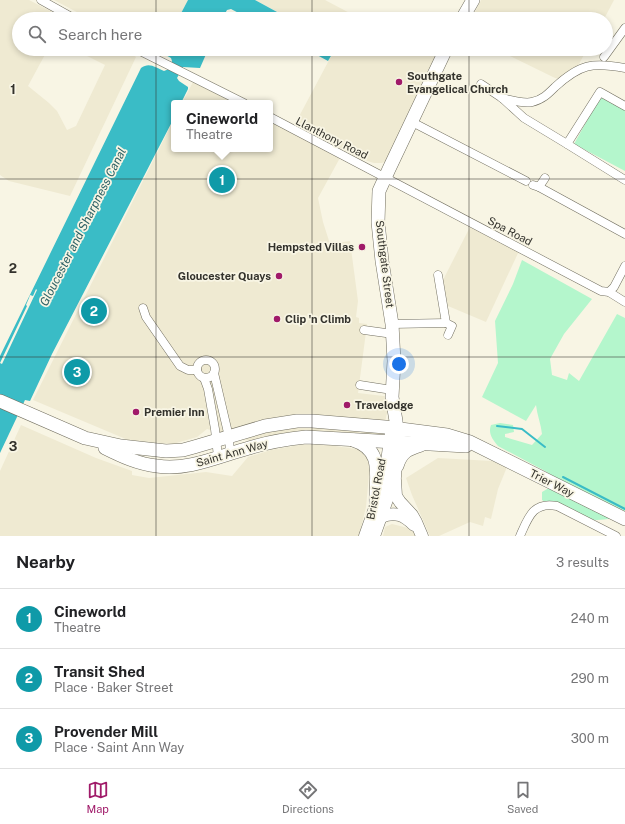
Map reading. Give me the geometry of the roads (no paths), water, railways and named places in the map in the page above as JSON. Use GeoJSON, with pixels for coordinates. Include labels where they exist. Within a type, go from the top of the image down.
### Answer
{"type":"FeatureCollection","features":[{"type":"Feature","properties":{"kind":"main road"},"geometry":{"type":"LineString","coordinates":[[466,12],[473,0]]}},
{"type":"Feature","properties":{"kind":"main road","name":"Southgate Street"},"geometry":{"type":"LineString","coordinates":[[377,509],[382,496],[391,436],[386,416],[392,394],[394,361],[393,329],[382,261],[378,222],[380,191],[440,56]]}},
{"type":"Feature","properties":{"kind":"main road","name":"Saint Ann Way"},"geometry":{"type":"LineString","coordinates":[[0,401],[86,438],[121,446],[166,451],[222,447],[249,448],[284,439],[306,437],[344,438],[391,436]]}},
{"type":"Feature","properties":{"kind":"main road","name":"Saint Ann Way"},"geometry":{"type":"LineString","coordinates":[[86,438],[87,441],[124,457],[158,466],[181,467],[265,426],[297,421],[331,422],[391,436]]}},
{"type":"Feature","properties":{"kind":"main road","name":"Trier Way"},"geometry":{"type":"LineString","coordinates":[[391,436],[429,443],[479,446]]}},
{"type":"Feature","properties":{"kind":"main road","name":"Trier Way"},"geometry":{"type":"LineString","coordinates":[[391,436],[458,437],[625,519]]}},
{"type":"Feature","properties":{"kind":"main road","name":"Bristol Road"},"geometry":{"type":"LineString","coordinates":[[365,536],[396,471],[391,436]]}},
{"type":"Feature","properties":{"kind":"main road"},"geometry":{"type":"LineString","coordinates":[[344,438],[355,440],[364,444],[371,451],[374,457],[377,471],[377,509],[388,514],[399,514],[408,520],[420,533]]}},
{"type":"Feature","properties":{"kind":"main road"},"geometry":{"type":"LineString","coordinates":[[420,533],[412,515],[396,496],[396,471],[399,459],[403,452],[429,443]]}},
{"type":"Feature","properties":{"kind":"main road","name":"Bristol Road"},"geometry":{"type":"LineString","coordinates":[[374,536],[377,509]]}},
{"type":"Feature","properties":{"kind":"street"},"geometry":{"type":"LineString","coordinates":[[41,0],[62,12]]}},
{"type":"Feature","properties":{"kind":"street"},"geometry":{"type":"LineString","coordinates":[[613,46],[624,32]]}},
{"type":"Feature","properties":{"kind":"street"},"geometry":{"type":"LineString","coordinates":[[150,56],[238,100]]}},
{"type":"Feature","properties":{"kind":"street"},"geometry":{"type":"LineString","coordinates":[[502,98],[525,103],[537,101],[546,96],[574,72],[583,68],[598,64],[625,68]]}},
{"type":"Feature","properties":{"kind":"street"},"geometry":{"type":"LineString","coordinates":[[481,84],[502,98],[524,118],[567,144],[577,152],[625,180]]}},
{"type":"Feature","properties":{"kind":"street"},"geometry":{"type":"LineString","coordinates":[[567,144],[600,92],[625,106]]}},
{"type":"Feature","properties":{"kind":"street","name":"Llanthony Road"},"geometry":{"type":"LineString","coordinates":[[273,119],[385,177]]}},
{"type":"Feature","properties":{"kind":"street"},"geometry":{"type":"LineString","coordinates":[[412,122],[513,177],[533,184],[625,234]]}},
{"type":"Feature","properties":{"kind":"street","name":"Spa Road"},"geometry":{"type":"LineString","coordinates":[[385,177],[601,291],[609,292],[625,302]]}},
{"type":"Feature","properties":{"kind":"street"},"geometry":{"type":"LineString","coordinates":[[533,184],[545,178]]}},
{"type":"Feature","properties":{"kind":"street"},"geometry":{"type":"LineString","coordinates":[[609,292],[614,287],[625,266]]}},
{"type":"Feature","properties":{"kind":"street"},"geometry":{"type":"LineString","coordinates":[[438,275],[446,323]]}},
{"type":"Feature","properties":{"kind":"street"},"geometry":{"type":"LineString","coordinates":[[143,308],[146,317],[180,366],[188,370],[197,370]]}},
{"type":"Feature","properties":{"kind":"street"},"geometry":{"type":"LineString","coordinates":[[364,330],[393,329],[446,323],[452,326],[448,335]]}},
{"type":"Feature","properties":{"kind":"street"},"geometry":{"type":"LineString","coordinates":[[202,361],[208,361],[214,366],[222,447],[208,389],[204,378],[200,376],[197,370],[202,361]]}},
{"type":"Feature","properties":{"kind":"street"},"geometry":{"type":"LineString","coordinates":[[204,378],[210,377],[214,373]]}},
{"type":"Feature","properties":{"kind":"street"},"geometry":{"type":"LineString","coordinates":[[360,385],[392,394]]}},
{"type":"Feature","properties":{"kind":"street"},"geometry":{"type":"LineString","coordinates":[[520,536],[530,514],[539,506],[551,504],[616,536]]}},
{"type":"Feature","properties":{"kind":"water"},"geometry":{"type":"Polygon","coordinates":[[[188,0],[255,0],[277,12],[237,12],[231,9],[226,12],[182,12],[188,0]]]}},
{"type":"Feature","properties":{"kind":"water","name":"Gloucester and Sharpness Canal"},"geometry":{"type":"Polygon","coordinates":[[[168,56],[205,56],[200,68],[183,67],[177,78],[188,87],[188,89],[182,100],[171,100],[171,124],[52,354],[30,401],[25,400],[0,453],[0,356],[141,68],[149,65],[164,71],[169,69],[172,61],[171,58],[168,56]]]}},
{"type":"Feature","properties":{"kind":"water"},"geometry":{"type":"Polygon","coordinates":[[[319,56],[331,56],[328,61],[319,56]]]}},
{"type":"Feature","properties":{"kind":"waterway"},"geometry":{"type":"LineString","coordinates":[[497,426],[522,429],[545,447]]}},
{"type":"Feature","properties":{"kind":"waterway"},"geometry":{"type":"LineString","coordinates":[[563,477],[625,509]]}},
{"type":"Feature","properties":{"kind":"place","name":"Southgate Evangelical Church"},"geometry":{"type":"Point","coordinates":[399,82]}},
{"type":"Feature","properties":{"kind":"place","name":"Cineworld"},"geometry":{"type":"Point","coordinates":[222,180]}},
{"type":"Feature","properties":{"kind":"place","name":"Hempsted Villas"},"geometry":{"type":"Point","coordinates":[362,247]}},
{"type":"Feature","properties":{"kind":"place","name":"Gloucester Quays"},"geometry":{"type":"Point","coordinates":[279,276]}},
{"type":"Feature","properties":{"kind":"place","name":"Transit Shed"},"geometry":{"type":"Point","coordinates":[94,311]}},
{"type":"Feature","properties":{"kind":"place","name":"Clip 'n Climb"},"geometry":{"type":"Point","coordinates":[277,319]}},
{"type":"Feature","properties":{"kind":"place","name":"Provender Mill"},"geometry":{"type":"Point","coordinates":[77,372]}},
{"type":"Feature","properties":{"kind":"place","name":"Travelodge"},"geometry":{"type":"Point","coordinates":[347,405]}},
{"type":"Feature","properties":{"kind":"place","name":"Premier Inn"},"geometry":{"type":"Point","coordinates":[136,412]}}]}
